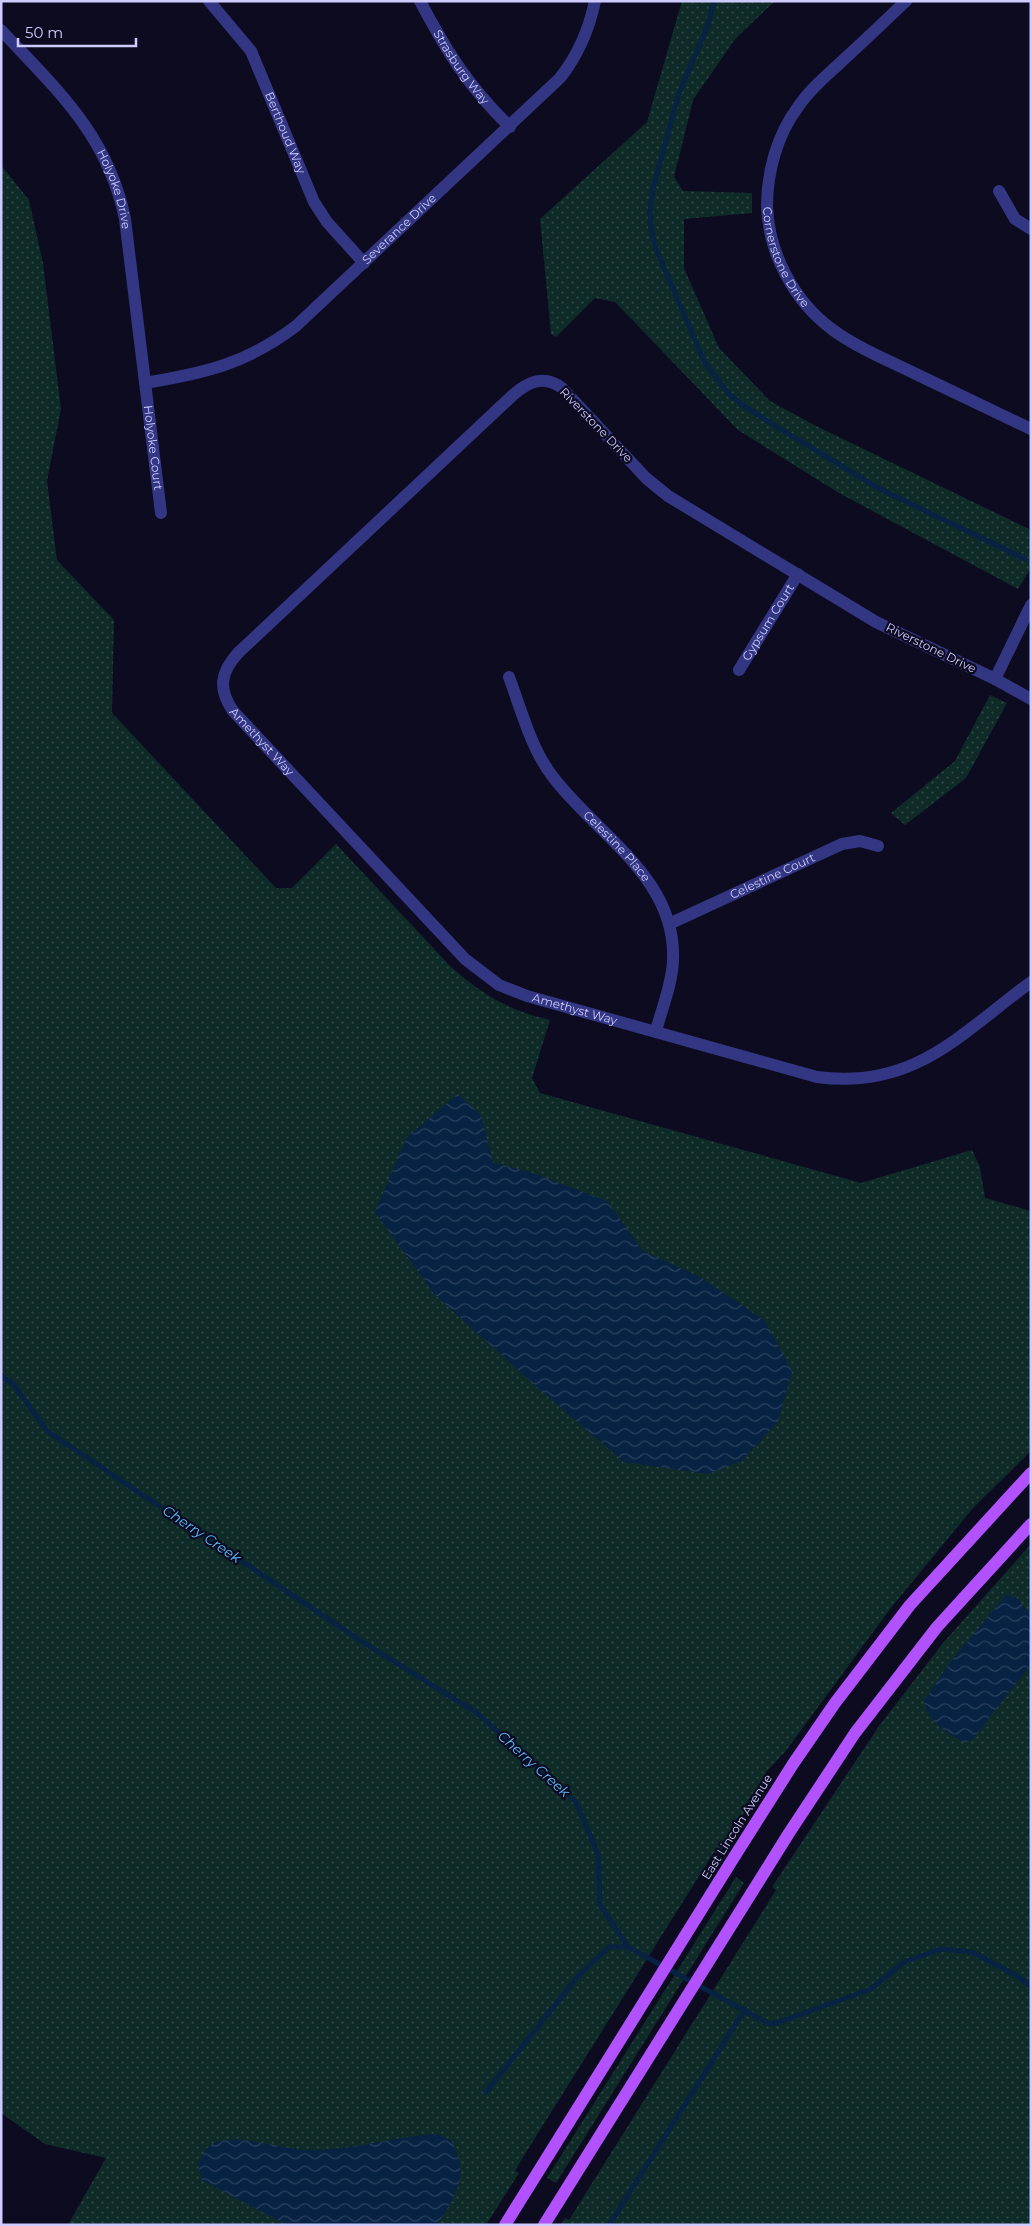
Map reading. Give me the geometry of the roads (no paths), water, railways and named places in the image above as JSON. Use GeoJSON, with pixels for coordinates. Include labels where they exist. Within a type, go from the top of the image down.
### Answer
{"type":"FeatureCollection","features":[{"type":"Feature","properties":{"kind":"main road","name":"East Lincoln Avenue"},"geometry":{"type":"LineString","coordinates":[[505,2225],[793,1764],[869,1658],[910,1605],[1031,1473]]}},
{"type":"Feature","properties":{"kind":"main road"},"geometry":{"type":"LineString","coordinates":[[544,2225],[760,1879],[850,1741],[914,1656],[976,1583],[1031,1524]]}},
{"type":"Feature","properties":{"kind":"street","name":"Berthoud Way"},"geometry":{"type":"LineString","coordinates":[[210,1],[252,50],[314,202],[327,222],[364,263]]}},
{"type":"Feature","properties":{"kind":"street","name":"Strasburg Way"},"geometry":{"type":"LineString","coordinates":[[420,1],[446,48],[470,84],[510,127]]}},
{"type":"Feature","properties":{"kind":"street","name":"Severance Drive"},"geometry":{"type":"LineString","coordinates":[[145,383],[214,370],[255,353],[296,326],[551,88],[569,67],[587,31],[594,1]]}},
{"type":"Feature","properties":{"kind":"street","name":"Cornerstone Drive"},"geometry":{"type":"LineString","coordinates":[[906,1],[815,86],[790,119],[778,144],[769,177],[767,217],[772,244],[791,285],[809,310],[828,328],[860,347],[1031,429]]}},
{"type":"Feature","properties":{"kind":"street","name":"Holyoke Drive"},"geometry":{"type":"LineString","coordinates":[[1,30],[84,121],[97,142],[113,176],[125,219],[145,383]]}},
{"type":"Feature","properties":{"kind":"street"},"geometry":{"type":"LineString","coordinates":[[999,191],[1016,219],[1031,229]]}},
{"type":"Feature","properties":{"kind":"street","name":"Riverstone Drive"},"geometry":{"type":"LineString","coordinates":[[222,682],[229,662],[238,653],[523,386],[542,380],[556,383],[562,388],[657,487],[876,622],[995,678],[1031,699]]}},
{"type":"Feature","properties":{"kind":"street","name":"Holyoke Court"},"geometry":{"type":"LineString","coordinates":[[145,383],[161,513]]}},
{"type":"Feature","properties":{"kind":"street","name":"Gypsum Court"},"geometry":{"type":"LineString","coordinates":[[739,670],[798,574]]}},
{"type":"Feature","properties":{"kind":"street"},"geometry":{"type":"LineString","coordinates":[[995,678],[1031,605]]}},
{"type":"Feature","properties":{"kind":"street","name":"Celestine Place"},"geometry":{"type":"LineString","coordinates":[[509,676],[541,758],[552,776],[646,876],[658,894],[672,937],[673,963],[656,1031]]}},
{"type":"Feature","properties":{"kind":"street","name":"Amethyst Way"},"geometry":{"type":"LineString","coordinates":[[222,682],[223,694],[233,711],[476,968],[500,985],[541,1001],[656,1031],[817,1077],[849,1079],[870,1078],[902,1070],[926,1059],[957,1039],[1031,982]]}},
{"type":"Feature","properties":{"kind":"street","name":"Celestine Court"},"geometry":{"type":"LineString","coordinates":[[669,924],[842,844],[860,841],[878,846]]}},
{"type":"Feature","properties":{"kind":"water"},"geometry":{"type":"Polygon","coordinates":[[[458,1094],[481,1115],[493,1163],[530,1172],[607,1201],[643,1251],[700,1277],[765,1321],[792,1371],[778,1422],[741,1461],[708,1474],[624,1462],[539,1389],[434,1294],[375,1212],[407,1137],[458,1094]]]}},
{"type":"Feature","properties":{"kind":"water"},"geometry":{"type":"Polygon","coordinates":[[[1006,1595],[1016,1597],[1031,1615],[1031,1664],[973,1739],[965,1743],[945,1731],[934,1721],[926,1709],[924,1701],[951,1661],[1006,1595]]]}},
{"type":"Feature","properties":{"kind":"water"},"geometry":{"type":"Polygon","coordinates":[[[438,2134],[451,2140],[460,2164],[460,2175],[455,2194],[437,2225],[287,2225],[202,2180],[198,2164],[209,2147],[214,2143],[224,2140],[247,2141],[295,2149],[322,2150],[438,2134]]]}},
{"type":"Feature","properties":{"kind":"waterway"},"geometry":{"type":"LineString","coordinates":[[714,1],[708,25],[679,93],[653,188],[650,211],[651,229],[656,249],[705,363],[728,393],[744,406],[782,430],[878,488],[1025,559]]}},
{"type":"Feature","properties":{"kind":"waterway","name":"Cherry Creek"},"geometry":{"type":"LineString","coordinates":[[1,1375],[14,1385],[47,1431],[358,1639],[477,1713],[576,1802],[598,1854],[600,1905],[628,1947],[769,2024],[777,2023],[871,1989],[904,1962],[941,1949],[972,1952],[1017,1976],[1031,1987]]}},
{"type":"Feature","properties":{"kind":"waterway"},"geometry":{"type":"LineString","coordinates":[[486,2092],[578,1976],[609,1947],[628,1947]]}},
{"type":"Feature","properties":{"kind":"waterway"},"geometry":{"type":"LineString","coordinates":[[609,2225],[745,2009]]}}]}
